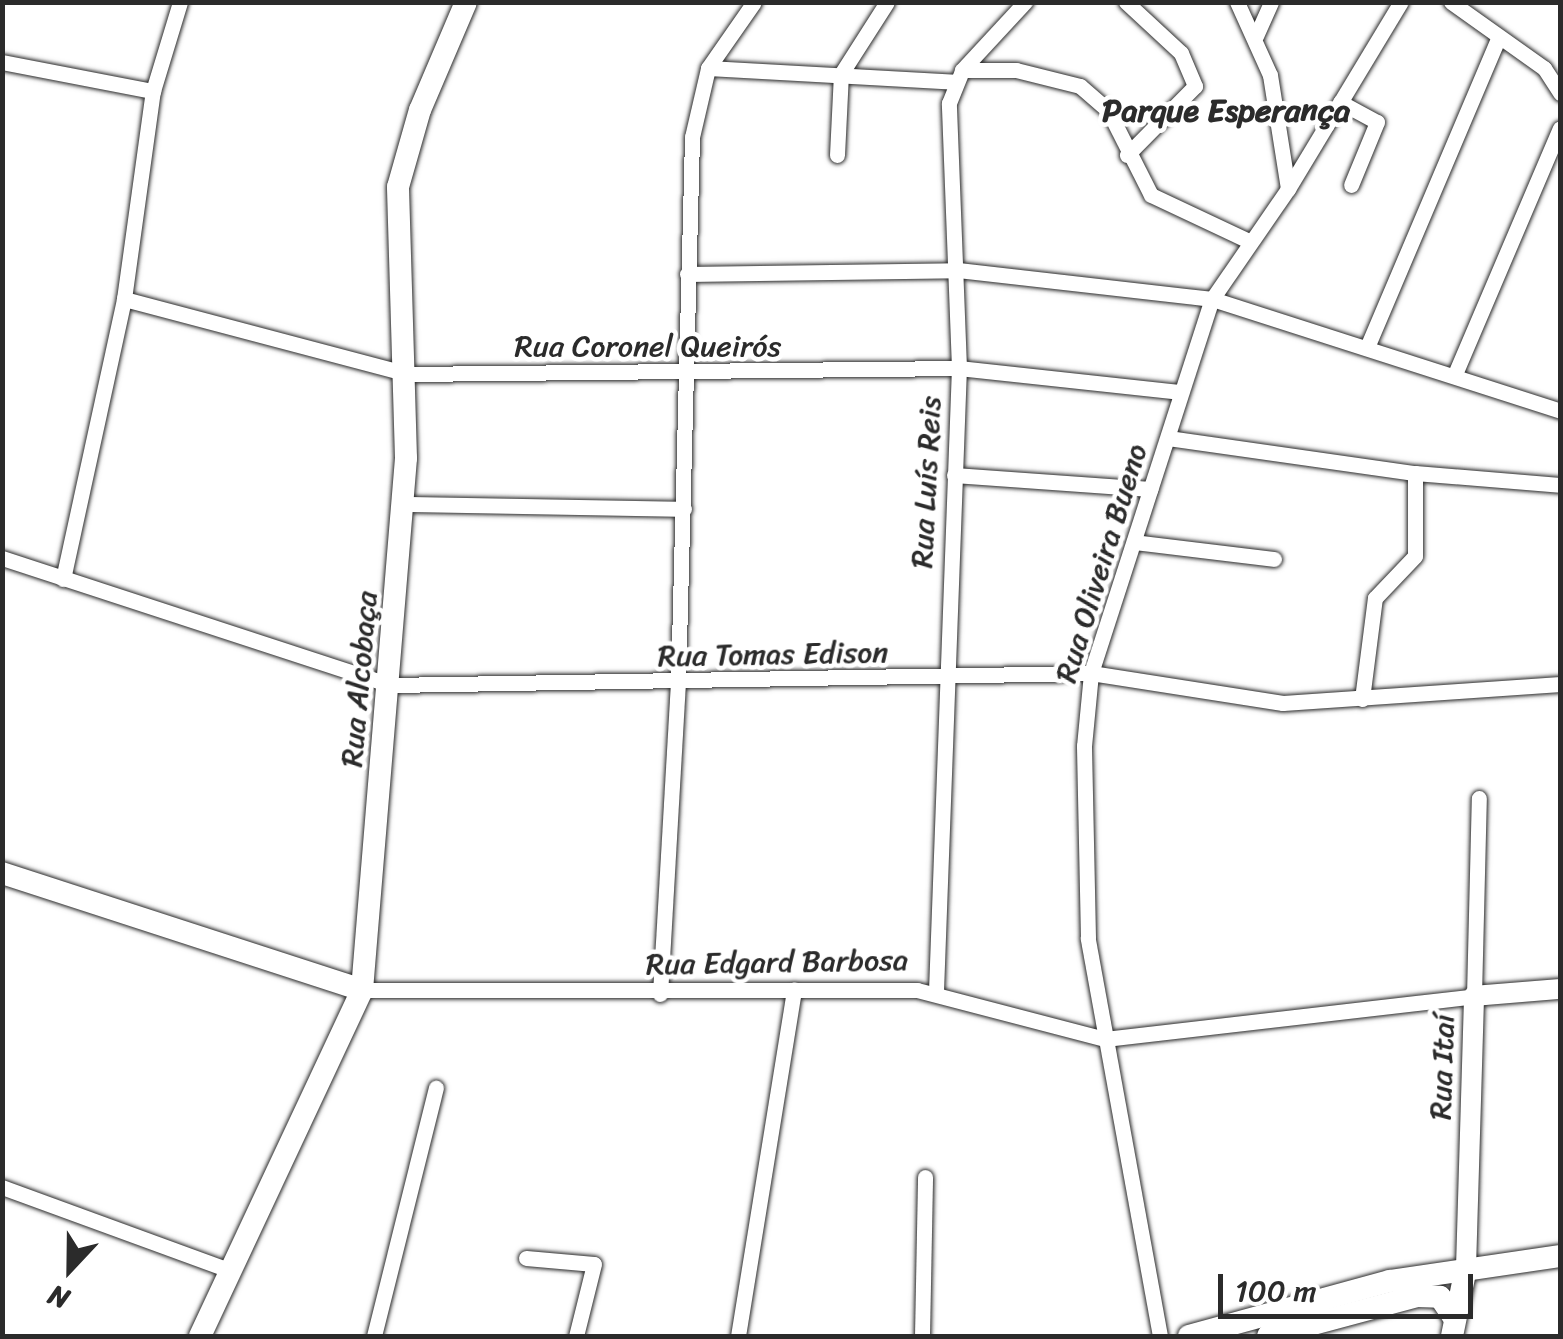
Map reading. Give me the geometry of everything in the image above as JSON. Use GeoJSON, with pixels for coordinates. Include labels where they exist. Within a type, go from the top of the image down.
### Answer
{"type":"FeatureCollection","features":[{"type":"Feature","properties":{"kind":"main road","name":"Rua Alcobaça"},"geometry":{"type":"LineString","coordinates":[[200,1336],[362,990],[404,504],[406,374],[398,187],[420,110],[466,2]]}},
{"type":"Feature","properties":{"kind":"main road","name":"Rua Edgard Barbosa"},"geometry":{"type":"LineString","coordinates":[[2,874],[362,990]]}},
{"type":"Feature","properties":{"kind":"main road"},"geometry":{"type":"LineString","coordinates":[[1189,1336],[1358,1288],[1560,1256]]}},
{"type":"Feature","properties":{"kind":"main road","name":"Rua Itaí"},"geometry":{"type":"LineString","coordinates":[[1452,1326],[1466,1268]]}},
{"type":"Feature","properties":{"kind":"main road"},"geometry":{"type":"LineString","coordinates":[[1268,1336],[1417,1296],[1440,1297],[1452,1326]]}},
{"type":"Feature","properties":{"kind":"street"},"geometry":{"type":"LineString","coordinates":[[63,579],[124,298],[153,91],[180,2]]}},
{"type":"Feature","properties":{"kind":"street"},"geometry":{"type":"LineString","coordinates":[[660,994],[678,683],[689,376],[687,274],[692,138],[708,68],[754,2]]}},
{"type":"Feature","properties":{"kind":"street"},"geometry":{"type":"LineString","coordinates":[[958,76],[1025,2]]}},
{"type":"Feature","properties":{"kind":"street"},"geometry":{"type":"LineString","coordinates":[[1126,2],[1181,54],[1195,86],[1128,155]]}},
{"type":"Feature","properties":{"kind":"street"},"geometry":{"type":"LineString","coordinates":[[1237,2],[1256,36],[1270,75],[1288,190]]}},
{"type":"Feature","properties":{"kind":"street"},"geometry":{"type":"LineString","coordinates":[[1256,36],[1271,2]]}},
{"type":"Feature","properties":{"kind":"street","name":"Rua Oliveira Bueno"},"geometry":{"type":"LineString","coordinates":[[1160,1336],[1105,1040],[1084,884],[1091,673],[1212,298],[1288,190],[1400,2]]}},
{"type":"Feature","properties":{"kind":"street"},"geometry":{"type":"LineString","coordinates":[[1452,2],[1544,68],[1560,93]]}},
{"type":"Feature","properties":{"kind":"street"},"geometry":{"type":"LineString","coordinates":[[838,155],[841,74],[883,4]]}},
{"type":"Feature","properties":{"kind":"street"},"geometry":{"type":"LineString","coordinates":[[1368,345],[1498,38]]}},
{"type":"Feature","properties":{"kind":"street"},"geometry":{"type":"LineString","coordinates":[[2,62],[153,91]]}},
{"type":"Feature","properties":{"kind":"street"},"geometry":{"type":"LineString","coordinates":[[708,68],[958,76],[1016,70],[1080,86],[1108,110],[1151,194],[1251,242]]}},
{"type":"Feature","properties":{"kind":"street","name":"Rua Luís Reis"},"geometry":{"type":"LineString","coordinates":[[936,992],[944,680],[959,368],[958,270],[949,133],[958,76]]}},
{"type":"Feature","properties":{"kind":"street"},"geometry":{"type":"LineString","coordinates":[[1340,102],[1377,122],[1351,185]]}},
{"type":"Feature","properties":{"kind":"street"},"geometry":{"type":"LineString","coordinates":[[1455,374],[1560,128]]}},
{"type":"Feature","properties":{"kind":"street"},"geometry":{"type":"LineString","coordinates":[[687,274],[958,270],[1212,298],[1560,408]]}},
{"type":"Feature","properties":{"kind":"street","name":"Rua Coronel Queirós"},"geometry":{"type":"LineString","coordinates":[[124,298],[406,374],[689,376],[959,368],[1181,392]]}},
{"type":"Feature","properties":{"kind":"street"},"geometry":{"type":"LineString","coordinates":[[1168,438],[1415,474],[1560,485]]}},
{"type":"Feature","properties":{"kind":"street"},"geometry":{"type":"LineString","coordinates":[[1362,699],[1375,598],[1415,556],[1415,474]]}},
{"type":"Feature","properties":{"kind":"street"},"geometry":{"type":"LineString","coordinates":[[954,475],[1150,489]]}},
{"type":"Feature","properties":{"kind":"street"},"geometry":{"type":"LineString","coordinates":[[404,504],[684,510]]}},
{"type":"Feature","properties":{"kind":"street"},"geometry":{"type":"LineString","coordinates":[[1134,542],[1274,558]]}},
{"type":"Feature","properties":{"kind":"street","name":"Rua Tomas Edison"},"geometry":{"type":"LineString","coordinates":[[2,558],[390,685],[944,680],[1091,673],[1250,702],[1362,699],[1560,684]]}},
{"type":"Feature","properties":{"kind":"street","name":"Rua Itaí"},"geometry":{"type":"LineString","coordinates":[[1466,1268],[1479,798]]}},
{"type":"Feature","properties":{"kind":"street","name":"Rua Edgard Barbosa"},"geometry":{"type":"LineString","coordinates":[[362,990],[936,992],[1105,1040],[1560,989]]}},
{"type":"Feature","properties":{"kind":"street"},"geometry":{"type":"LineString","coordinates":[[738,1336],[794,990]]}},
{"type":"Feature","properties":{"kind":"street"},"geometry":{"type":"LineString","coordinates":[[374,1336],[436,1088]]}},
{"type":"Feature","properties":{"kind":"street"},"geometry":{"type":"LineString","coordinates":[[922,1336],[925,1177]]}},
{"type":"Feature","properties":{"kind":"street"},"geometry":{"type":"LineString","coordinates":[[2,1187],[232,1271]]}},
{"type":"Feature","properties":{"kind":"street"},"geometry":{"type":"LineString","coordinates":[[526,1258],[594,1264],[576,1336]]}},
{"type":"Feature","properties":{"kind":"district","name":"Parque Esperança"},"geometry":{"type":"Point","coordinates":[1226,111]}}]}
